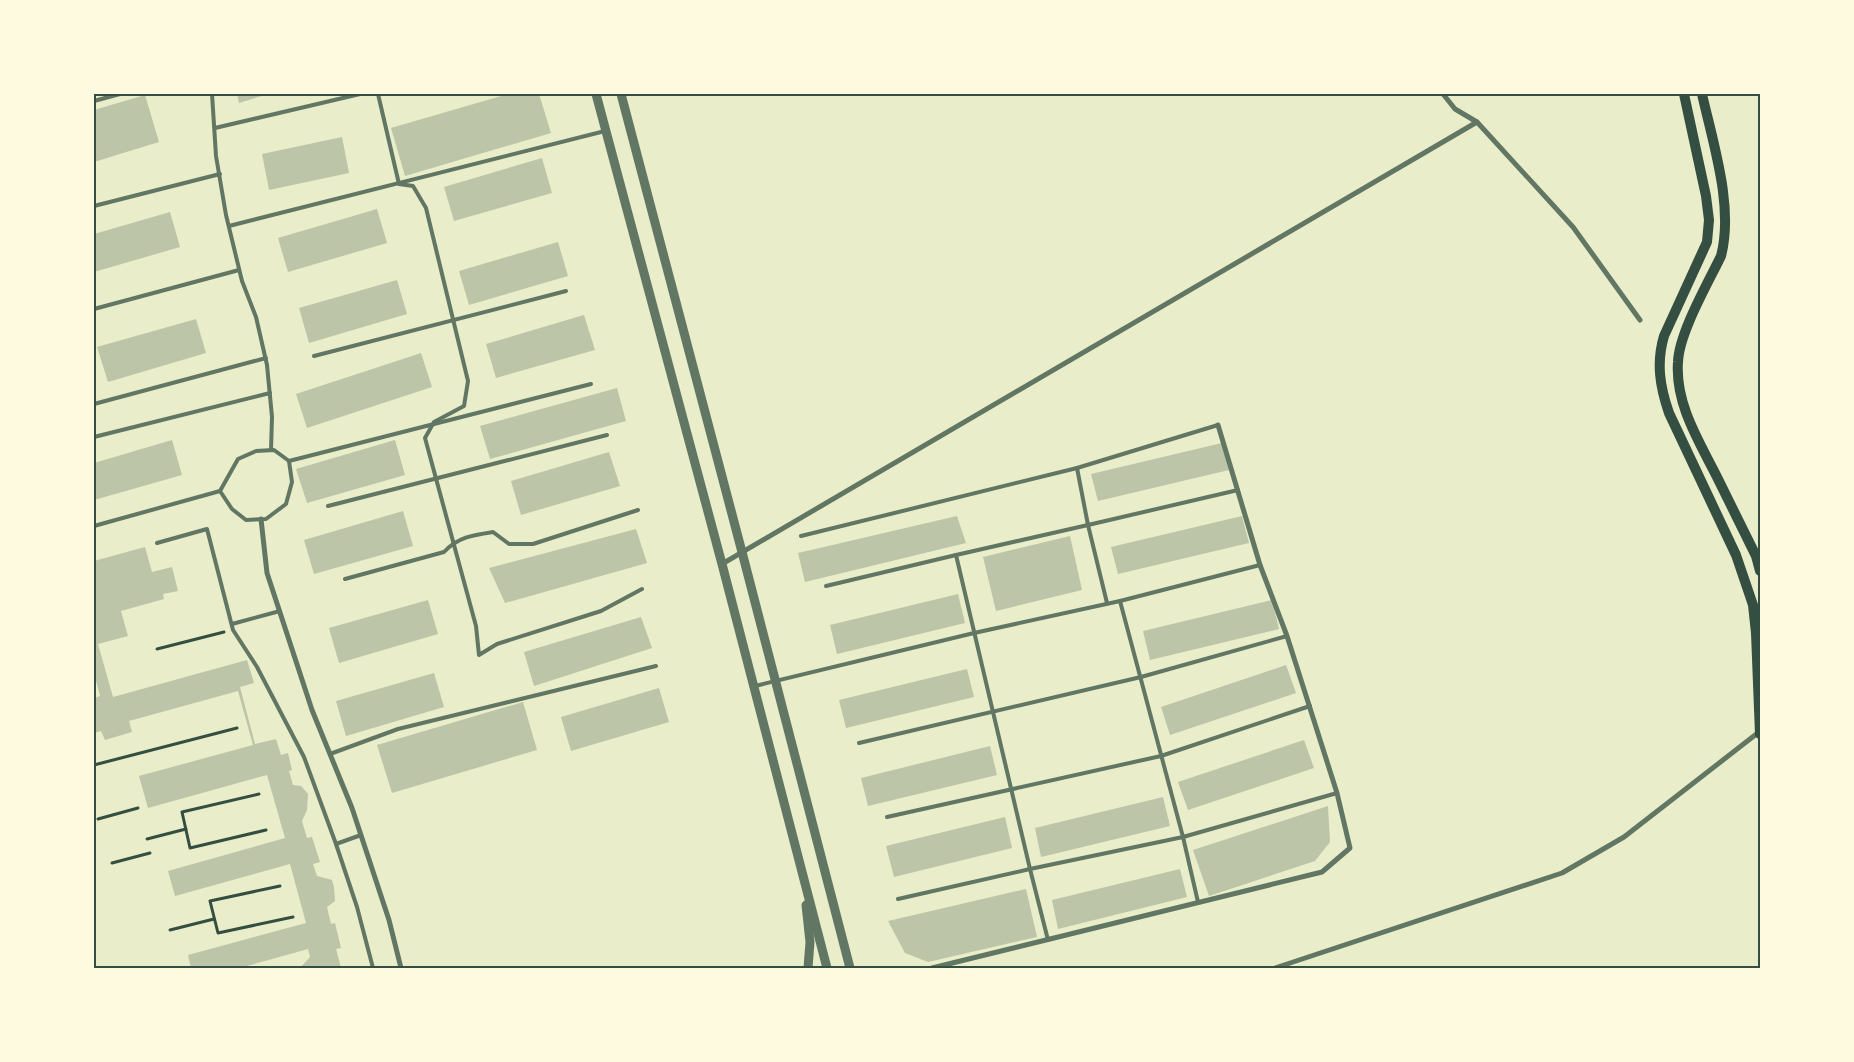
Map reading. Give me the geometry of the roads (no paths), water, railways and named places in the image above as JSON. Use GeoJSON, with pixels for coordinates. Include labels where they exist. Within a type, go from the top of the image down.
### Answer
{"type":"FeatureCollection","features":[{"type":"Feature","properties":{"kind":"main road"},"geometry":{"type":"LineString","coordinates":[[1684,94],[1706,196],[1707,242],[1664,336],[1660,351],[1659,367],[1661,392],[1669,413],[1736,555],[1752,605],[1756,633],[1760,732]]}},
{"type":"Feature","properties":{"kind":"main road"},"geometry":{"type":"LineString","coordinates":[[1702,94],[1724,198],[1726,215],[1725,242],[1721,256],[1681,344],[1678,361],[1678,380],[1681,396],[1693,429],[1756,556],[1760,571]]}},
{"type":"Feature","properties":{"kind":"street"},"geometry":{"type":"LineString","coordinates":[[596,94],[722,564],[827,968]]}},
{"type":"Feature","properties":{"kind":"street"},"geometry":{"type":"LineString","coordinates":[[621,94],[850,968]]}},
{"type":"Feature","properties":{"kind":"street"},"geometry":{"type":"LineString","coordinates":[[1442,94],[1454,109],[1477,122],[1573,227],[1640,320]]}},
{"type":"Feature","properties":{"kind":"street"},"geometry":{"type":"LineString","coordinates":[[722,564],[1477,122]]}},
{"type":"Feature","properties":{"kind":"street"},"geometry":{"type":"LineString","coordinates":[[932,968],[1322,872],[1350,848],[1337,793],[1310,706],[1287,636],[1260,565],[1218,425]]}},
{"type":"Feature","properties":{"kind":"street"},"geometry":{"type":"LineString","coordinates":[[261,519],[267,573],[312,710],[361,835],[389,920],[402,968]]}},
{"type":"Feature","properties":{"kind":"street"},"geometry":{"type":"LineString","coordinates":[[1275,968],[1562,873],[1624,837],[1760,732]]}},
{"type":"Feature","properties":{"kind":"street"},"geometry":{"type":"LineString","coordinates":[[803,875],[810,942],[808,968]]}},
{"type":"Feature","properties":{"kind":"lane"},"geometry":{"type":"LineString","coordinates":[[94,101],[120,94]]}},
{"type":"Feature","properties":{"kind":"lane"},"geometry":{"type":"LineString","coordinates":[[212,94],[214,128],[229,226],[242,282],[256,317],[266,358],[272,417],[271,450]]}},
{"type":"Feature","properties":{"kind":"lane"},"geometry":{"type":"LineString","coordinates":[[214,128],[360,94]]}},
{"type":"Feature","properties":{"kind":"lane"},"geometry":{"type":"LineString","coordinates":[[378,94],[399,184]]}},
{"type":"Feature","properties":{"kind":"lane"},"geometry":{"type":"LineString","coordinates":[[229,226],[605,131]]}},
{"type":"Feature","properties":{"kind":"lane"},"geometry":{"type":"LineString","coordinates":[[94,206],[220,174]]}},
{"type":"Feature","properties":{"kind":"lane"},"geometry":{"type":"LineString","coordinates":[[399,184],[413,186],[426,208],[468,381],[464,406],[433,424],[425,438],[476,626],[479,655],[497,644],[601,611],[642,589]]}},
{"type":"Feature","properties":{"kind":"lane"},"geometry":{"type":"LineString","coordinates":[[94,309],[239,270]]}},
{"type":"Feature","properties":{"kind":"lane"},"geometry":{"type":"LineString","coordinates":[[314,356],[566,291]]}},
{"type":"Feature","properties":{"kind":"lane"},"geometry":{"type":"LineString","coordinates":[[94,404],[266,358]]}},
{"type":"Feature","properties":{"kind":"lane"},"geometry":{"type":"LineString","coordinates":[[288,461],[591,384]]}},
{"type":"Feature","properties":{"kind":"lane"},"geometry":{"type":"LineString","coordinates":[[94,437],[270,394]]}},
{"type":"Feature","properties":{"kind":"lane"},"geometry":{"type":"LineString","coordinates":[[801,536],[1077,468],[1218,425]]}},
{"type":"Feature","properties":{"kind":"lane"},"geometry":{"type":"LineString","coordinates":[[328,506],[607,435]]}},
{"type":"Feature","properties":{"kind":"lane"},"geometry":{"type":"LineString","coordinates":[[94,526],[220,491],[238,459],[256,451],[274,450],[288,461],[292,482],[286,504],[266,519],[246,520],[232,509],[220,491]]}},
{"type":"Feature","properties":{"kind":"lane"},"geometry":{"type":"LineString","coordinates":[[1077,468],[1088,525],[1107,604]]}},
{"type":"Feature","properties":{"kind":"lane"},"geometry":{"type":"LineString","coordinates":[[826,586],[1238,490]]}},
{"type":"Feature","properties":{"kind":"lane"},"geometry":{"type":"LineString","coordinates":[[345,579],[444,552],[454,542],[475,535],[493,532],[509,544],[533,544],[638,510]]}},
{"type":"Feature","properties":{"kind":"lane"},"geometry":{"type":"LineString","coordinates":[[157,543],[207,529],[233,630],[257,667],[304,757],[357,907],[373,968]]}},
{"type":"Feature","properties":{"kind":"lane"},"geometry":{"type":"LineString","coordinates":[[956,555],[1048,940]]}},
{"type":"Feature","properties":{"kind":"lane"},"geometry":{"type":"LineString","coordinates":[[753,686],[974,633],[1120,601],[1260,565]]}},
{"type":"Feature","properties":{"kind":"lane"},"geometry":{"type":"LineString","coordinates":[[1120,601],[1183,837],[1198,902]]}},
{"type":"Feature","properties":{"kind":"lane"},"geometry":{"type":"LineString","coordinates":[[232,624],[280,611]]}},
{"type":"Feature","properties":{"kind":"lane"},"geometry":{"type":"LineString","coordinates":[[859,743],[1141,677],[1287,636]]}},
{"type":"Feature","properties":{"kind":"lane"},"geometry":{"type":"LineString","coordinates":[[330,754],[398,729],[656,666]]}},
{"type":"Feature","properties":{"kind":"lane"},"geometry":{"type":"LineString","coordinates":[[887,817],[1161,756],[1310,706]]}},
{"type":"Feature","properties":{"kind":"lane"},"geometry":{"type":"LineString","coordinates":[[898,899],[1183,837],[1337,793]]}},
{"type":"Feature","properties":{"kind":"lane"},"geometry":{"type":"LineString","coordinates":[[336,844],[361,835]]}}]}
